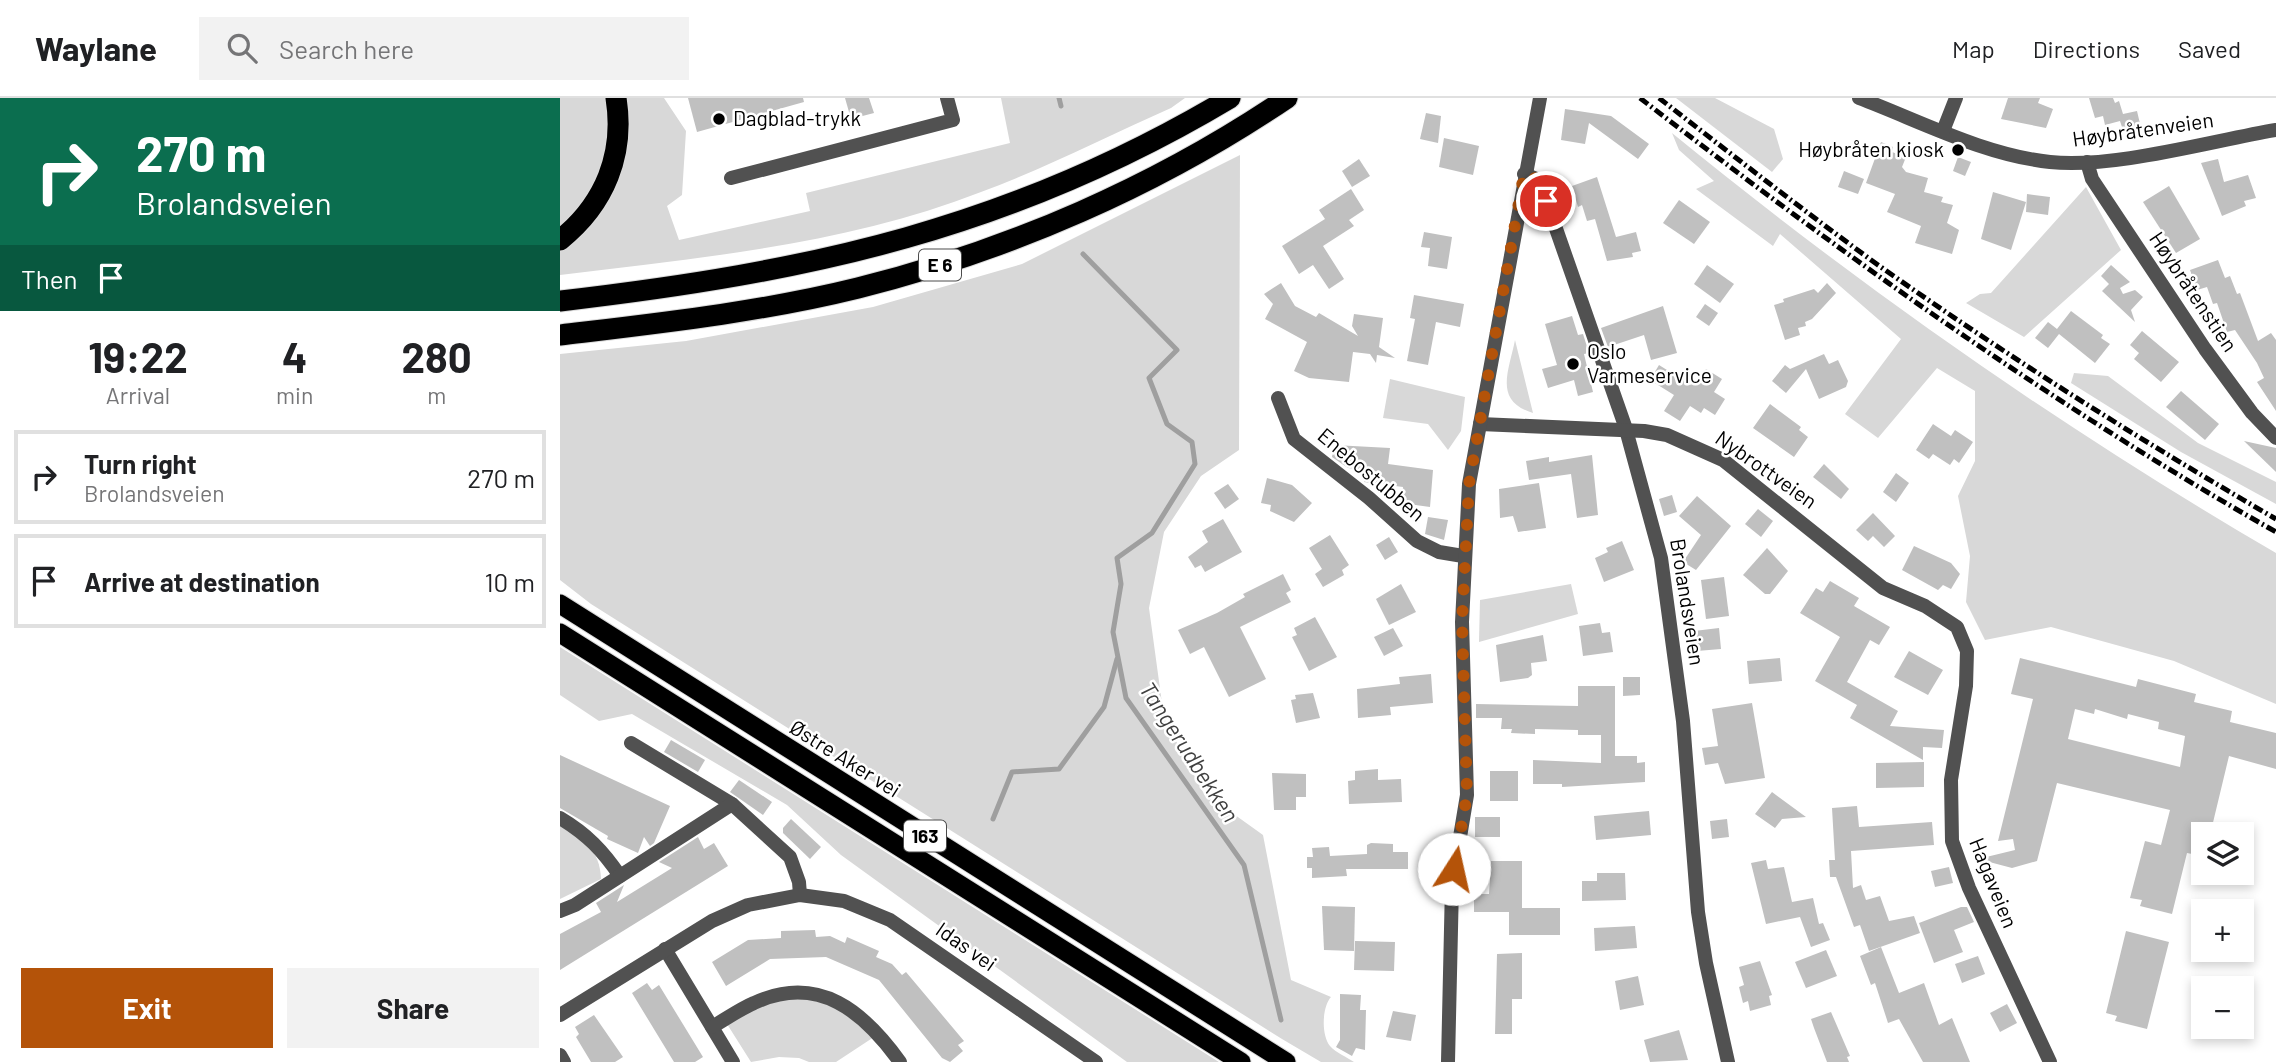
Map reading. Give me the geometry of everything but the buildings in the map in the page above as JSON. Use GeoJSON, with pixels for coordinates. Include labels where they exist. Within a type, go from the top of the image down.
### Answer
{"type":"FeatureCollection","features":[{"type":"Feature","properties":{"kind":"highway"},"geometry":{"type":"LineString","coordinates":[[560,240],[586,215],[613,166],[619,136],[616,98]]}},
{"type":"Feature","properties":{"kind":"highway","name":"E 6"},"geometry":{"type":"LineString","coordinates":[[560,301],[756,274],[849,255],[947,228],[1041,194],[1108,164],[1230,98]]}},
{"type":"Feature","properties":{"kind":"highway","name":"E 6"},"geometry":{"type":"LineString","coordinates":[[560,335],[687,319],[810,298],[957,260],[1016,239],[1121,193],[1222,139],[1287,98]]}},
{"type":"Feature","properties":{"kind":"highway","name":"Østre Aker vei"},"geometry":{"type":"LineString","coordinates":[[560,604],[1286,1062]]}},
{"type":"Feature","properties":{"kind":"highway","name":"163"},"geometry":{"type":"LineString","coordinates":[[560,633],[1241,1062]]}},
{"type":"Feature","properties":{"kind":"street"},"geometry":{"type":"LineString","coordinates":[[731,178],[953,120],[947,98]]}},
{"type":"Feature","properties":{"kind":"street"},"geometry":{"type":"LineString","coordinates":[[1448,1062],[1452,885],[1467,795],[1464,761],[1463,556],[1469,484],[1540,98]]}},
{"type":"Feature","properties":{"kind":"street","name":"Høybråtenveien"},"geometry":{"type":"LineString","coordinates":[[1859,98],[1943,131],[2026,158],[2053,163],[2087,162],[2276,130]]}},
{"type":"Feature","properties":{"kind":"street"},"geometry":{"type":"LineString","coordinates":[[1943,131],[1956,98]]}},
{"type":"Feature","properties":{"kind":"street","name":"Høybråtenstien"},"geometry":{"type":"LineString","coordinates":[[2087,162],[2092,178],[2205,349],[2252,413],[2276,438]]}},
{"type":"Feature","properties":{"kind":"street","name":"Brolandsveien"},"geometry":{"type":"LineString","coordinates":[[1524,174],[1539,180],[1625,429],[1661,558],[1683,721],[1698,912],[1728,1062]]}},
{"type":"Feature","properties":{"kind":"street","name":"Enebostubben"},"geometry":{"type":"LineString","coordinates":[[1278,398],[1294,439],[1426,547],[1463,556]]}},
{"type":"Feature","properties":{"kind":"street","name":"Nybrottveien"},"geometry":{"type":"LineString","coordinates":[[1480,424],[1625,429],[1667,435],[1723,460],[1883,587],[1925,606],[1957,627]]}},
{"type":"Feature","properties":{"kind":"street","name":"Hagaveien"},"geometry":{"type":"LineString","coordinates":[[1957,627],[1967,651],[1966,686],[1951,780],[1952,841],[1969,888],[2050,1062]]}},
{"type":"Feature","properties":{"kind":"street"},"geometry":{"type":"LineString","coordinates":[[631,743],[732,804],[790,857],[799,882],[800,895]]}},
{"type":"Feature","properties":{"kind":"street"},"geometry":{"type":"LineString","coordinates":[[560,911],[732,804]]}},
{"type":"Feature","properties":{"kind":"street"},"geometry":{"type":"LineString","coordinates":[[560,818],[582,831],[601,848],[620,876]]}},
{"type":"Feature","properties":{"kind":"street","name":"Idas vei"},"geometry":{"type":"LineString","coordinates":[[560,1015],[712,921],[748,905],[800,895],[844,901],[890,920],[1076,1056],[1096,1062]]}},
{"type":"Feature","properties":{"kind":"street"},"geometry":{"type":"LineString","coordinates":[[666,949],[733,1062]]}},
{"type":"Feature","properties":{"kind":"street"},"geometry":{"type":"LineString","coordinates":[[712,1027],[755,1002],[785,993],[816,994],[834,999],[857,1013],[900,1062]]}},
{"type":"Feature","properties":{"kind":"street"},"geometry":{"type":"LineString","coordinates":[[560,1055],[564,1062]]}},
{"type":"Feature","properties":{"kind":"shaded area"},"geometry":{"type":"Polygon","coordinates":[[[560,98],[664,98],[686,131],[682,195],[667,206],[679,240],[810,211],[806,193],[1010,143],[1001,98],[1185,98],[1171,108],[1005,183],[931,210],[879,225],[774,247],[560,275],[560,98]]]}},
{"type":"Feature","properties":{"kind":"shaded area"},"geometry":{"type":"Polygon","coordinates":[[[1676,98],[1715,98],[1774,129],[1783,159],[1772,172],[1676,98]]]}},
{"type":"Feature","properties":{"kind":"shaded area"},"geometry":{"type":"Polygon","coordinates":[[[1672,133],[1817,247],[1966,355],[2119,457],[2276,553],[2276,704],[2174,661],[2051,627],[1985,640],[1966,602],[1970,556],[1958,496],[1975,461],[1975,391],[1937,368],[1878,438],[1845,414],[1901,339],[1780,234],[1773,246],[1696,189],[1714,181],[1679,150],[1672,133]]]}},
{"type":"Feature","properties":{"kind":"shaded area"},"geometry":{"type":"Polygon","coordinates":[[[1240,155],[1239,450],[1201,476],[1164,532],[1149,608],[1164,718],[1203,792],[1263,835],[1291,980],[1331,997],[1324,1014],[1327,1041],[1335,1051],[1354,1062],[1321,1062],[1282,1039],[591,604],[560,580],[560,354],[686,341],[873,307],[1022,264],[1240,155]]]}},
{"type":"Feature","properties":{"kind":"shaded area"},"geometry":{"type":"Polygon","coordinates":[[[2086,187],[2121,250],[2024,337],[1966,303],[1980,294],[1991,293],[2086,187]]]}},
{"type":"Feature","properties":{"kind":"shaded area"},"geometry":{"type":"Polygon","coordinates":[[[1515,340],[1533,413],[1520,408],[1508,393],[1508,374],[1515,340]]]}},
{"type":"Feature","properties":{"kind":"shaded area"},"geometry":{"type":"Polygon","coordinates":[[[2074,373],[2108,376],[2198,443],[2276,482],[2276,504],[2181,452],[2071,383],[2074,373]]]}},
{"type":"Feature","properties":{"kind":"shaded area"},"geometry":{"type":"Polygon","coordinates":[[[1390,379],[1465,397],[1461,431],[1448,450],[1428,424],[1383,418],[1390,379]]]}},
{"type":"Feature","properties":{"kind":"shaded area"},"geometry":{"type":"Polygon","coordinates":[[[1571,584],[1578,614],[1479,642],[1480,600],[1571,584]]]}},
{"type":"Feature","properties":{"kind":"shaded area"},"geometry":{"type":"Polygon","coordinates":[[[560,647],[1219,1062],[1127,1062],[841,855],[787,805],[632,714],[599,721],[560,695],[560,647]]]}},
{"type":"Feature","properties":{"kind":"shaded area"},"geometry":{"type":"Polygon","coordinates":[[[560,825],[589,846],[597,860],[601,879],[560,899],[560,825]]]}},
{"type":"Feature","properties":{"kind":"shaded area"},"geometry":{"type":"Polygon","coordinates":[[[785,998],[814,1001],[834,1007],[874,1037],[836,1062],[809,1062],[799,1058],[779,1057],[751,1062],[727,1024],[757,1007],[785,998]]]}},
{"type":"Feature","properties":{"kind":"waterway","name":"Tangerudbekken"},"geometry":{"type":"LineString","coordinates":[[1059,98],[1061,106]]}},
{"type":"Feature","properties":{"kind":"waterway","name":"Tangerudbekken"},"geometry":{"type":"LineString","coordinates":[[1083,254],[1177,350],[1149,378],[1167,424],[1192,442],[1195,464],[1152,533],[1117,558],[1121,584],[1113,632],[1126,698],[1244,865],[1281,1020]]}},
{"type":"Feature","properties":{"kind":"waterway"},"geometry":{"type":"LineString","coordinates":[[993,819],[1012,772],[1059,769],[1104,707],[1117,659]]}},
{"type":"Feature","properties":{"kind":"railway"},"geometry":{"type":"LineString","coordinates":[[1640,98],[1716,157],[1950,326],[2111,433],[2276,532]]}},
{"type":"Feature","properties":{"kind":"railway"},"geometry":{"type":"LineString","coordinates":[[1659,98],[1878,265],[1975,332],[2175,459],[2276,519]]}},
{"type":"Feature","properties":{"kind":"place","name":"Dagblad-trykk"},"geometry":{"type":"Point","coordinates":[719,119]}},
{"type":"Feature","properties":{"kind":"place","name":"Høybråten kiosk"},"geometry":{"type":"Point","coordinates":[1958,150]}},
{"type":"Feature","properties":{"kind":"place","name":"Oslo Varmeservice"},"geometry":{"type":"Point","coordinates":[1573,364]}},
{"type":"Feature","properties":{"kind":"route"},"geometry":{"type":"LineString","coordinates":[[1454,869],[1467,795],[1462,622],[1463,556],[1469,484],[1524,174],[1535,176],[1539,180],[1546,201]]}}]}
